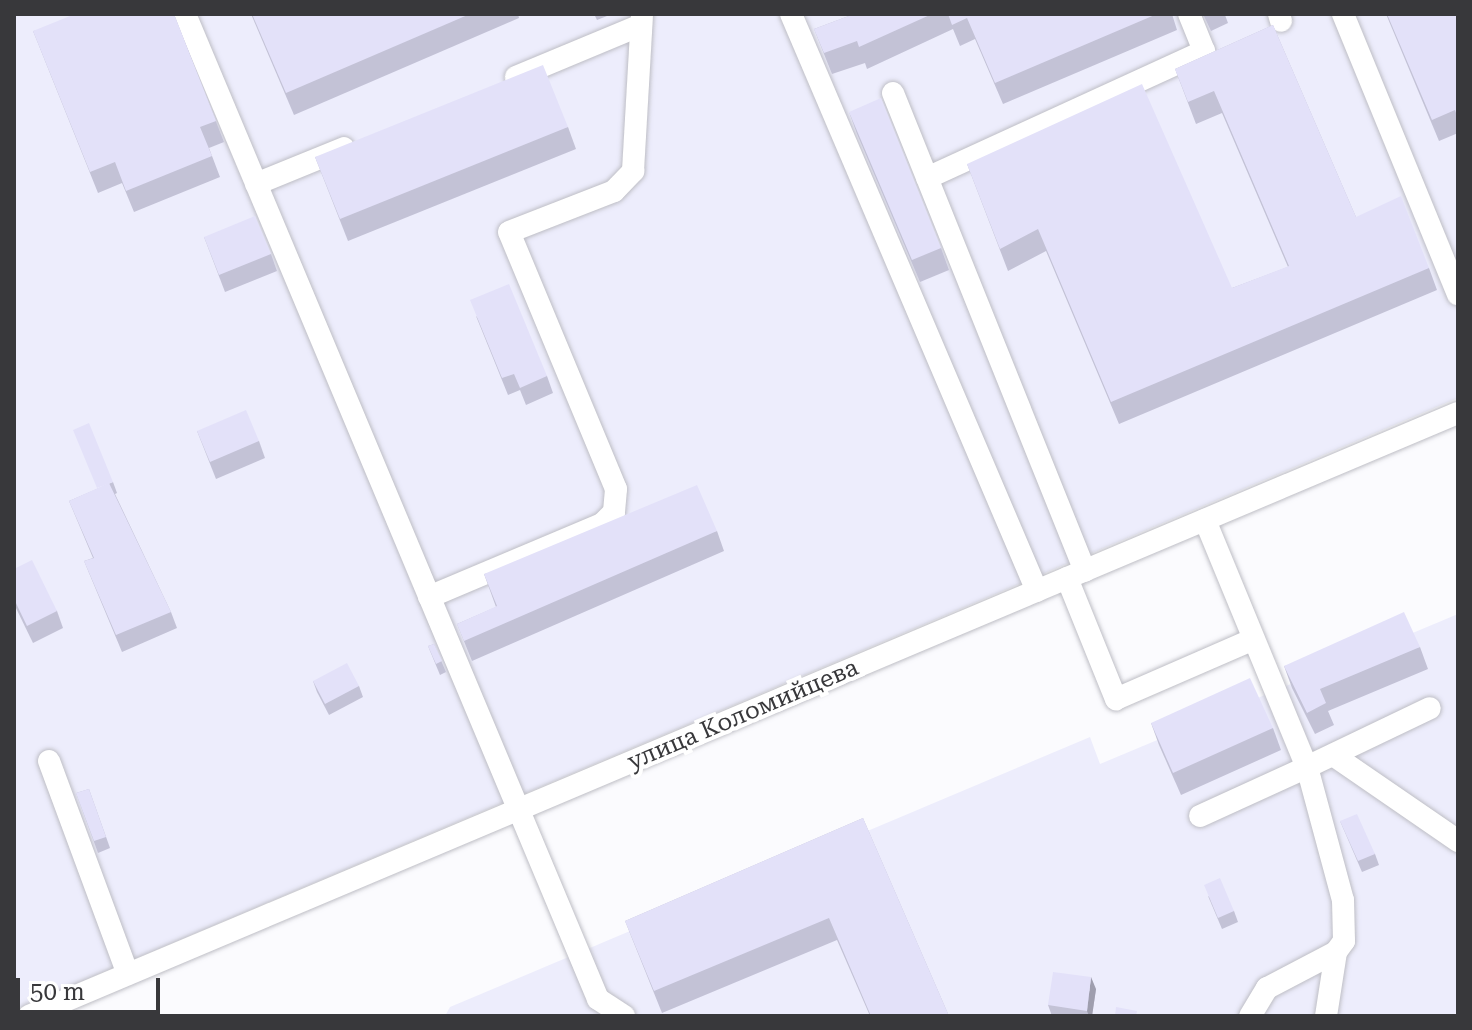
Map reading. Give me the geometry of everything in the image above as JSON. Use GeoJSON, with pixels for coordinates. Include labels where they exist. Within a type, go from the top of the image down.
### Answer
{"type":"FeatureCollection","features":[{"type":"Feature","properties":{"kind":"street"},"geometry":{"type":"LineString","coordinates":[[185,14],[598,999],[624,1016]]}},
{"type":"Feature","properties":{"kind":"street"},"geometry":{"type":"LineString","coordinates":[[791,14],[1037,591]]}},
{"type":"Feature","properties":{"kind":"street"},"geometry":{"type":"LineString","coordinates":[[927,178],[1204,51],[1189,14]]}},
{"type":"Feature","properties":{"kind":"street"},"geometry":{"type":"LineString","coordinates":[[1343,14],[1458,294]]}},
{"type":"Feature","properties":{"kind":"street"},"geometry":{"type":"LineString","coordinates":[[429,597],[602,524],[614,512],[616,489],[509,232],[614,191],[633,171],[641,20],[498,84]]}},
{"type":"Feature","properties":{"kind":"street"},"geometry":{"type":"LineString","coordinates":[[893,93],[1076,574],[1116,699],[1254,639]]}},
{"type":"Feature","properties":{"kind":"street"},"geometry":{"type":"LineString","coordinates":[[256,184],[370,137]]}},
{"type":"Feature","properties":{"kind":"street","name":"улица Коломийцева"},"geometry":{"type":"LineString","coordinates":[[29,1016],[1458,413]]}},
{"type":"Feature","properties":{"kind":"street"},"geometry":{"type":"LineString","coordinates":[[1205,520],[1307,767],[1343,900],[1344,941],[1336,952],[1267,988],[1250,1016]]}},
{"type":"Feature","properties":{"kind":"street"},"geometry":{"type":"LineString","coordinates":[[1200,816],[1430,708]]}},
{"type":"Feature","properties":{"kind":"street"},"geometry":{"type":"LineString","coordinates":[[1333,755],[1458,841]]}},
{"type":"Feature","properties":{"kind":"street"},"geometry":{"type":"LineString","coordinates":[[49,761],[128,974]]}},
{"type":"Feature","properties":{"kind":"street"},"geometry":{"type":"LineString","coordinates":[[1326,1016],[1336,952]]}},
{"type":"Feature","properties":{"kind":"shaded area"},"geometry":{"type":"Polygon","coordinates":[[[14,14],[1458,14],[1458,398],[14,1010],[14,14]]]}},
{"type":"Feature","properties":{"kind":"shaded area"},"geometry":{"type":"Polygon","coordinates":[[[1458,614],[1458,1016],[445,1016],[450,1007],[1090,737],[1100,764],[1458,614]]]}},
{"type":"Feature","properties":{"kind":"building"},"geometry":{"type":"Polygon","coordinates":[[[75,14],[174,14],[216,121],[200,127],[212,156],[126,191],[115,162],[90,172],[33,31],[75,14]]]}},
{"type":"Feature","properties":{"kind":"building"},"geometry":{"type":"Polygon","coordinates":[[[252,14],[470,14],[286,93],[252,14]]]}},
{"type":"Feature","properties":{"kind":"building"},"geometry":{"type":"Polygon","coordinates":[[[854,14],[932,14],[859,47],[857,41],[824,53],[814,29],[854,14]]]}},
{"type":"Feature","properties":{"kind":"building"},"geometry":{"type":"Polygon","coordinates":[[[948,14],[1157,14],[995,83],[967,18],[952,25],[948,14]]]}},
{"type":"Feature","properties":{"kind":"building"},"geometry":{"type":"Polygon","coordinates":[[[1387,14],[1458,14],[1458,119],[1455,110],[1432,120],[1387,14]]]}},
{"type":"Feature","properties":{"kind":"building"},"geometry":{"type":"Polygon","coordinates":[[[1273,25],[1356,217],[1401,196],[1429,268],[1111,402],[1038,229],[1000,249],[967,164],[1142,84],[1232,288],[1289,266],[1214,91],[1188,102],[1175,69],[1273,25]]]}},
{"type":"Feature","properties":{"kind":"building"},"geometry":{"type":"Polygon","coordinates":[[[543,65],[568,127],[340,219],[315,157],[543,65]]]}},
{"type":"Feature","properties":{"kind":"building"},"geometry":{"type":"Polygon","coordinates":[[[881,98],[941,248],[912,260],[849,112],[881,98]]]}},
{"type":"Feature","properties":{"kind":"building"},"geometry":{"type":"Polygon","coordinates":[[[255,216],[271,254],[219,275],[204,237],[255,216]]]}},
{"type":"Feature","properties":{"kind":"building"},"geometry":{"type":"Polygon","coordinates":[[[509,284],[547,376],[520,388],[514,374],[502,378],[470,300],[509,284]]]}},
{"type":"Feature","properties":{"kind":"building"},"geometry":{"type":"Polygon","coordinates":[[[246,410],[259,441],[210,462],[197,431],[246,410]]]}},
{"type":"Feature","properties":{"kind":"building"},"geometry":{"type":"Polygon","coordinates":[[[89,423],[113,482],[97,488],[73,430],[89,423]]]}},
{"type":"Feature","properties":{"kind":"building"},"geometry":{"type":"Polygon","coordinates":[[[109,483],[171,612],[116,635],[84,561],[94,558],[69,501],[109,483]]]}},
{"type":"Feature","properties":{"kind":"building"},"geometry":{"type":"Polygon","coordinates":[[[697,485],[717,531],[464,641],[457,624],[497,606],[484,574],[697,485]]]}},
{"type":"Feature","properties":{"kind":"building"},"geometry":{"type":"Polygon","coordinates":[[[32,560],[57,611],[27,626],[14,599],[14,569],[32,560]]]}},
{"type":"Feature","properties":{"kind":"building"},"geometry":{"type":"Polygon","coordinates":[[[1404,612],[1420,647],[1320,689],[1326,703],[1307,713],[1284,666],[1404,612]]]}},
{"type":"Feature","properties":{"kind":"building"},"geometry":{"type":"Polygon","coordinates":[[[434,644],[442,661],[436,664],[428,646],[434,644]]]}},
{"type":"Feature","properties":{"kind":"building"},"geometry":{"type":"Polygon","coordinates":[[[347,663],[359,686],[325,704],[313,681],[347,663]]]}},
{"type":"Feature","properties":{"kind":"building"},"geometry":{"type":"Polygon","coordinates":[[[1250,678],[1273,728],[1173,773],[1151,723],[1250,678]]]}},
{"type":"Feature","properties":{"kind":"building"},"geometry":{"type":"Polygon","coordinates":[[[89,789],[106,837],[94,841],[76,793],[89,789]]]}},
{"type":"Feature","properties":{"kind":"building"},"geometry":{"type":"Polygon","coordinates":[[[1357,814],[1375,854],[1358,861],[1340,821],[1357,814]]]}},
{"type":"Feature","properties":{"kind":"building"},"geometry":{"type":"Polygon","coordinates":[[[863,818],[949,1016],[871,1016],[829,918],[654,991],[625,921],[863,818]]]}},
{"type":"Feature","properties":{"kind":"building"},"geometry":{"type":"Polygon","coordinates":[[[1220,878],[1234,911],[1218,918],[1204,885],[1220,878]]]}},
{"type":"Feature","properties":{"kind":"building"},"geometry":{"type":"Polygon","coordinates":[[[1053,972],[1091,977],[1087,1011],[1048,1005],[1053,972]]]}},
{"type":"Feature","properties":{"kind":"building"},"geometry":{"type":"Polygon","coordinates":[[[1116,1007],[1137,1011],[1136,1016],[1115,1016],[1116,1007]]]}}]}
